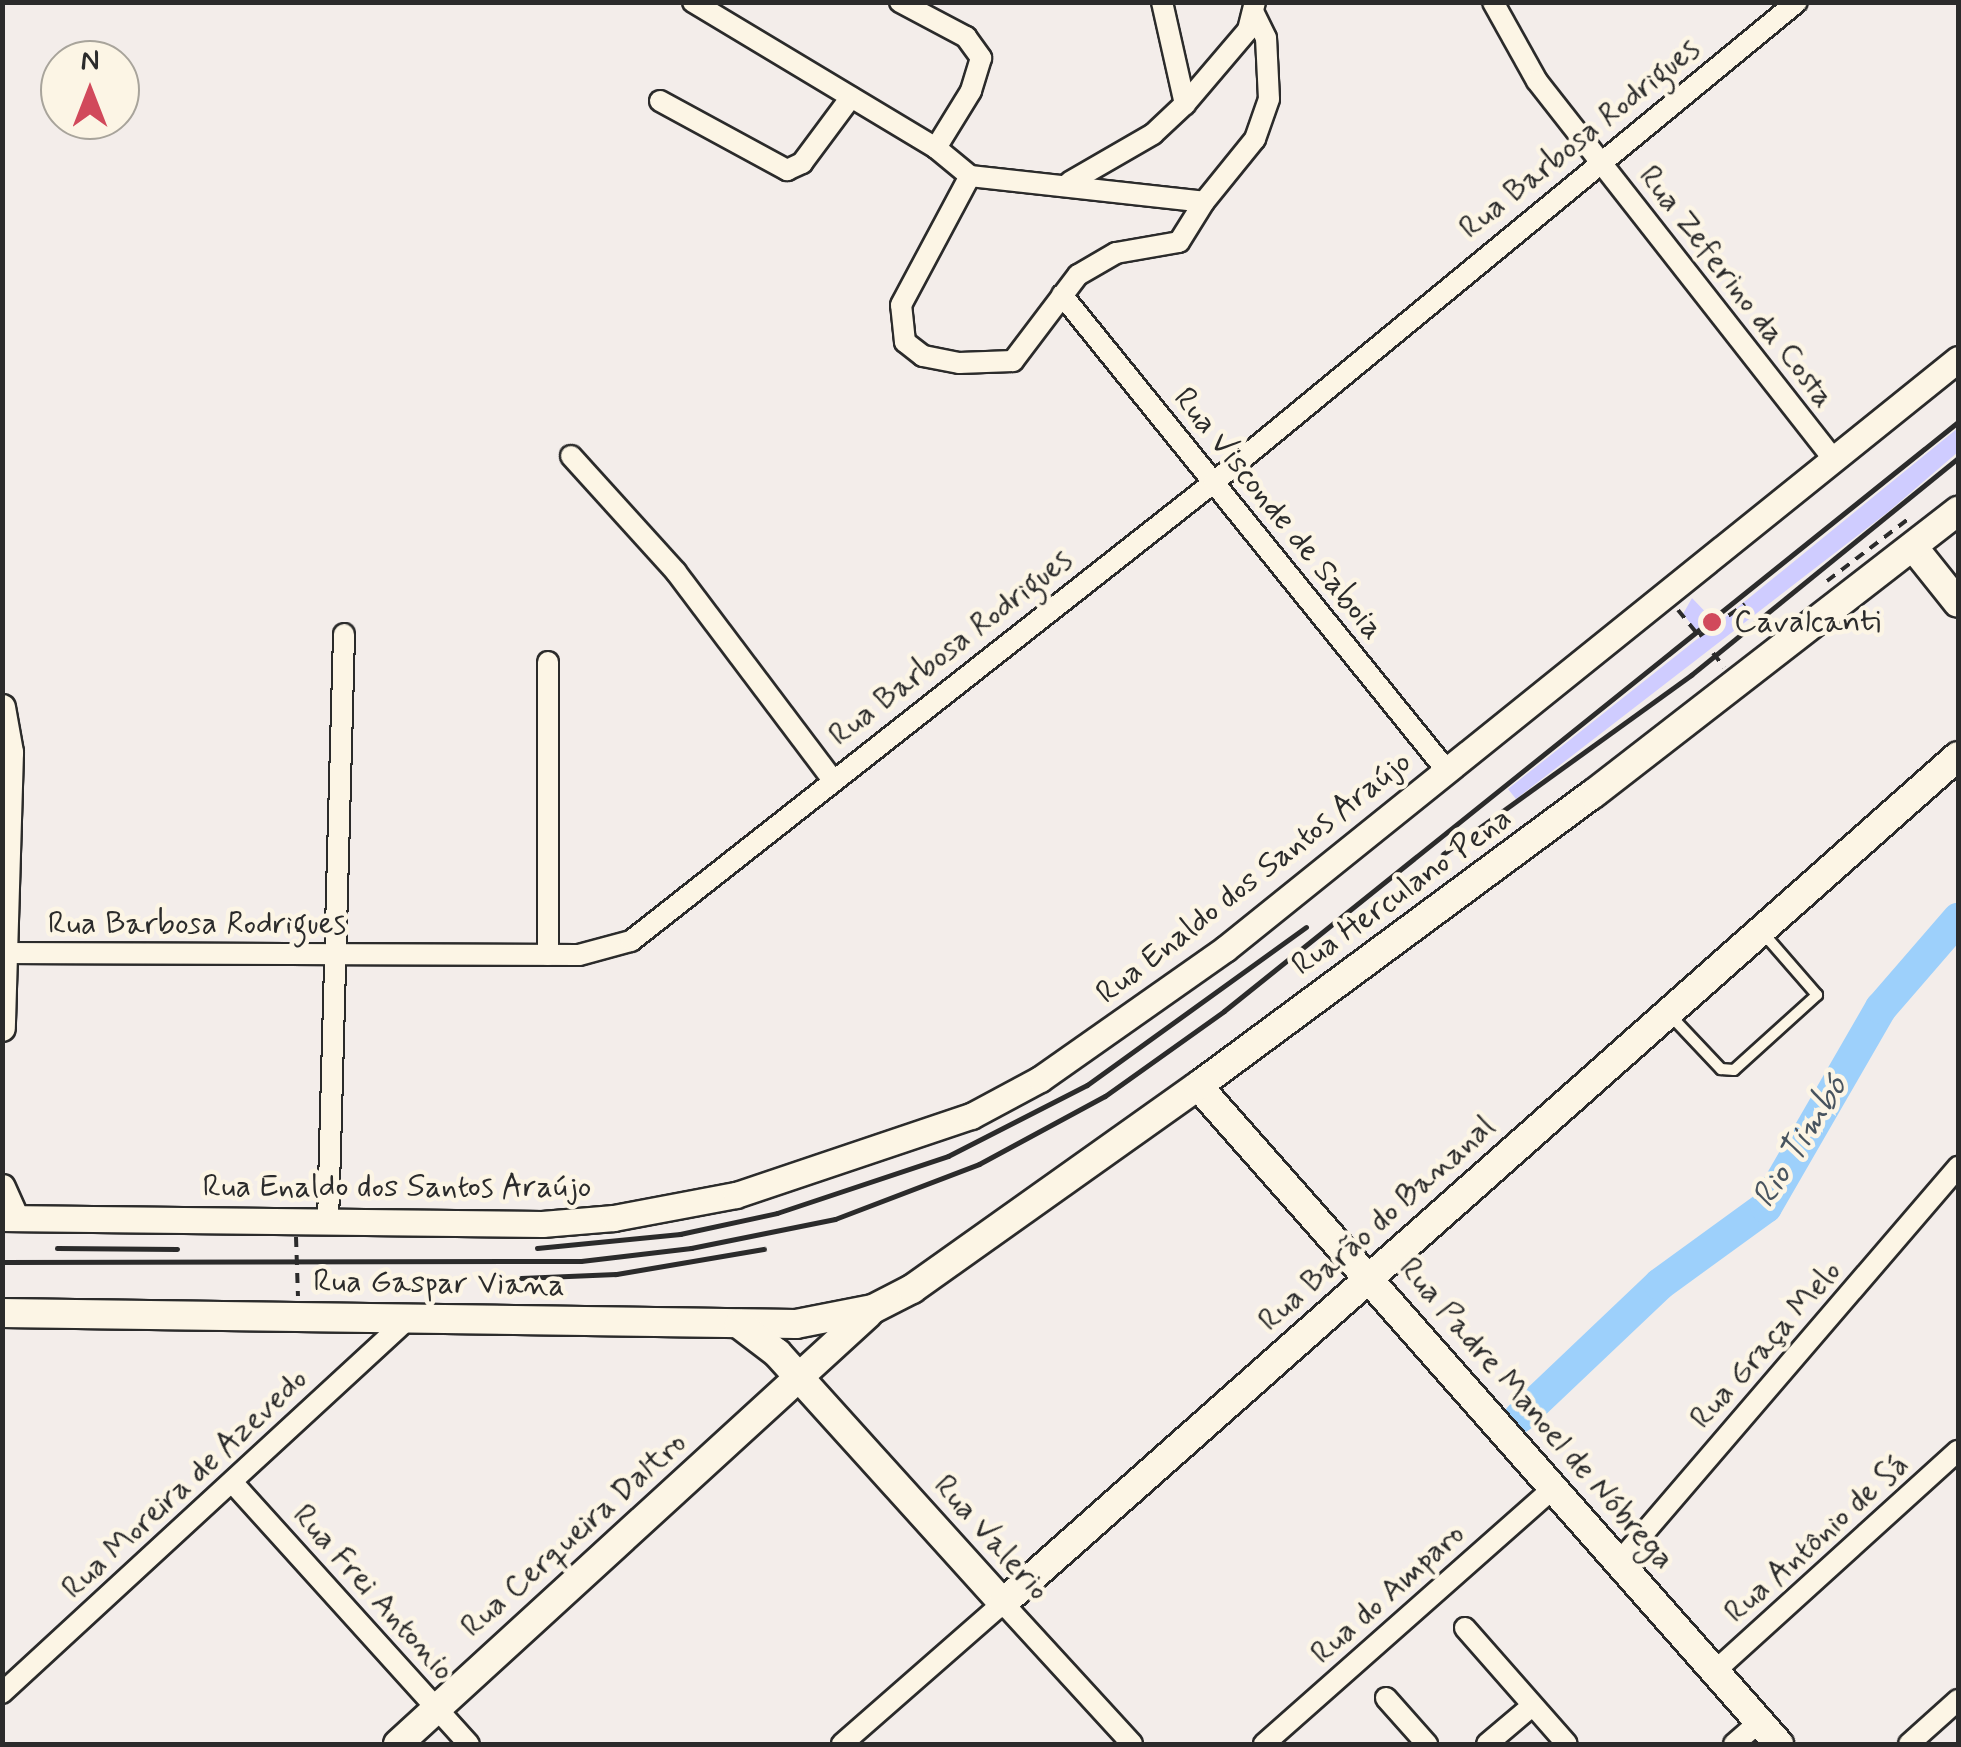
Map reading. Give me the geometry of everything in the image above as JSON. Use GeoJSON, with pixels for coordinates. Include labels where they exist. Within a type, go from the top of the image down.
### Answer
{"type":"FeatureCollection","features":[{"type":"Feature","properties":{"kind":"main road","name":"Rua Herculano Pena"},"geometry":{"type":"LineString","coordinates":[[873,1309],[912,1290],[1198,1086],[1958,511]]}},
{"type":"Feature","properties":{"kind":"main road"},"geometry":{"type":"LineString","coordinates":[[1914,548],[1958,603]]}},
{"type":"Feature","properties":{"kind":"main road","name":"Rua Barão do Bananal"},"geometry":{"type":"LineString","coordinates":[[1003,1603],[1958,756]]}},
{"type":"Feature","properties":{"kind":"main road","name":"Rua Padre Manoel de Nóbrega"},"geometry":{"type":"LineString","coordinates":[[1198,1086],[1779,1744]]}},
{"type":"Feature","properties":{"kind":"main road","name":"Rua Gaspar Viana"},"geometry":{"type":"LineString","coordinates":[[2,1313],[796,1324],[873,1309]]}},
{"type":"Feature","properties":{"kind":"main road","name":"Rua Cerqueira Daltro"},"geometry":{"type":"LineString","coordinates":[[398,1744],[873,1309]]}},
{"type":"Feature","properties":{"kind":"main road"},"geometry":{"type":"LineString","coordinates":[[738,1324],[764,1340],[798,1378]]}},
{"type":"Feature","properties":{"kind":"main road","name":"Rua Valerio"},"geometry":{"type":"LineString","coordinates":[[798,1378],[1003,1603]]}},
{"type":"Feature","properties":{"kind":"street"},"geometry":{"type":"LineString","coordinates":[[693,2],[936,148],[970,176],[1070,182],[1204,202]]}},
{"type":"Feature","properties":{"kind":"street"},"geometry":{"type":"LineString","coordinates":[[900,2],[966,37],[981,58],[971,91],[936,148]]}},
{"type":"Feature","properties":{"kind":"street"},"geometry":{"type":"LineString","coordinates":[[1162,2],[1186,104]]}},
{"type":"Feature","properties":{"kind":"street","name":"Rua Zeferino da Costa"},"geometry":{"type":"LineString","coordinates":[[1493,2],[1516,51],[1833,460]]}},
{"type":"Feature","properties":{"kind":"street","name":"Rua Barbosa Rodrigues"},"geometry":{"type":"LineString","coordinates":[[3,952],[548,955],[608,952],[631,941],[1214,482],[1600,160],[1797,2]]}},
{"type":"Feature","properties":{"kind":"street"},"geometry":{"type":"LineString","coordinates":[[970,176],[901,305],[905,342],[923,356],[959,363],[1013,361],[1062,295],[1091,264],[1178,242],[1254,139],[1269,99],[1266,38],[1255,8]]}},
{"type":"Feature","properties":{"kind":"street"},"geometry":{"type":"LineString","coordinates":[[1070,182],[1153,134],[1186,104],[1255,8]]}},
{"type":"Feature","properties":{"kind":"street"},"geometry":{"type":"LineString","coordinates":[[660,100],[787,170],[802,163],[852,97]]}},
{"type":"Feature","properties":{"kind":"street","name":"Rua Visconde de Saboia"},"geometry":{"type":"LineString","coordinates":[[1062,295],[1446,771]]}},
{"type":"Feature","properties":{"kind":"street","name":"Rua Enaldo dos Santos Araújo"},"geometry":{"type":"LineString","coordinates":[[10,1218],[542,1224],[614,1218],[736,1195],[971,1116],[1040,1079],[1225,950],[1958,359]]}},
{"type":"Feature","properties":{"kind":"street"},"geometry":{"type":"LineString","coordinates":[[570,456],[676,572],[832,779]]}},
{"type":"Feature","properties":{"kind":"street"},"geometry":{"type":"LineString","coordinates":[[328,1222],[344,634]]}},
{"type":"Feature","properties":{"kind":"street"},"geometry":{"type":"LineString","coordinates":[[548,662],[548,955]]}},
{"type":"Feature","properties":{"kind":"street"},"geometry":{"type":"LineString","coordinates":[[2,706],[10,752],[2,1028]]}},
{"type":"Feature","properties":{"kind":"street","name":"Rua Graça Melo"},"geometry":{"type":"LineString","coordinates":[[1618,1562],[1958,1167]]}},
{"type":"Feature","properties":{"kind":"street"},"geometry":{"type":"LineString","coordinates":[[2,1187],[10,1218]]}},
{"type":"Feature","properties":{"kind":"street","name":"Rua Moreira de Azevedo"},"geometry":{"type":"LineString","coordinates":[[2,1693],[408,1319]]}},
{"type":"Feature","properties":{"kind":"street","name":"Rua Antônio de Sá"},"geometry":{"type":"LineString","coordinates":[[1716,1670],[1958,1452]]}},
{"type":"Feature","properties":{"kind":"street","name":"Rua Frei Antonio"},"geometry":{"type":"LineString","coordinates":[[232,1482],[469,1744]]}},
{"type":"Feature","properties":{"kind":"street","name":"Rua do Amparo"},"geometry":{"type":"LineString","coordinates":[[1264,1744],[1552,1489]]}},
{"type":"Feature","properties":{"kind":"street","name":"Rua Barão do Bananal"},"geometry":{"type":"LineString","coordinates":[[842,1744],[1003,1603]]}},
{"type":"Feature","properties":{"kind":"street","name":"Rua Valerio"},"geometry":{"type":"LineString","coordinates":[[1003,1603],[1132,1744]]}},
{"type":"Feature","properties":{"kind":"street"},"geometry":{"type":"LineString","coordinates":[[1465,1628],[1566,1744]]}},
{"type":"Feature","properties":{"kind":"street"},"geometry":{"type":"LineString","coordinates":[[1386,1698],[1426,1744]]}},
{"type":"Feature","properties":{"kind":"street"},"geometry":{"type":"LineString","coordinates":[[1909,1744],[1958,1700]]}},
{"type":"Feature","properties":{"kind":"street"},"geometry":{"type":"LineString","coordinates":[[1487,1744],[1532,1706]]}},
{"type":"Feature","properties":{"kind":"street"},"geometry":{"type":"LineString","coordinates":[[1734,1744],[1759,1722]]}},
{"type":"Feature","properties":{"kind":"lane"},"geometry":{"type":"LineString","coordinates":[[1668,1013],[1731,1071],[1815,999],[1816,990],[1761,930]]}},
{"type":"Feature","properties":{"kind":"path"},"geometry":{"type":"LineString","coordinates":[[1678,610],[1699,636],[1745,604]]}},
{"type":"Feature","properties":{"kind":"path"},"geometry":{"type":"LineString","coordinates":[[1712,653],[1724,667]]}},
{"type":"Feature","properties":{"kind":"path"},"geometry":{"type":"LineString","coordinates":[[296,1236],[298,1296]]}},
{"type":"Feature","properties":{"kind":"building"},"geometry":{"type":"Polygon","coordinates":[[[1958,428],[1958,452],[1888,512],[1516,799],[1508,789],[1701,636],[1683,614],[1692,598],[1717,624],[1958,428]]]}},
{"type":"Feature","properties":{"kind":"waterway","name":"Rio Timbó"},"geometry":{"type":"LineString","coordinates":[[1520,1417],[1660,1284],[1766,1207],[1881,1008],[1958,919]]}},
{"type":"Feature","properties":{"kind":"railway"},"geometry":{"type":"LineString","coordinates":[[2,1262],[581,1261],[691,1248],[835,1219],[979,1164],[1105,1096],[1224,1011],[1958,422]]}},
{"type":"Feature","properties":{"kind":"railway"},"geometry":{"type":"LineString","coordinates":[[1443,854],[1691,675],[1958,458]]}},
{"type":"Feature","properties":{"kind":"railway"},"geometry":{"type":"LineString","coordinates":[[537,1248],[680,1234],[777,1213],[948,1156],[1087,1085],[1306,927]]}},
{"type":"Feature","properties":{"kind":"railway"},"geometry":{"type":"LineString","coordinates":[[57,1248],[177,1249]]}},
{"type":"Feature","properties":{"kind":"railway"},"geometry":{"type":"LineString","coordinates":[[521,1278],[616,1274],[764,1249]]}},
{"type":"Feature","properties":{"kind":"place","name":"Cavalcanti"},"geometry":{"type":"Point","coordinates":[1712,622]}}]}
